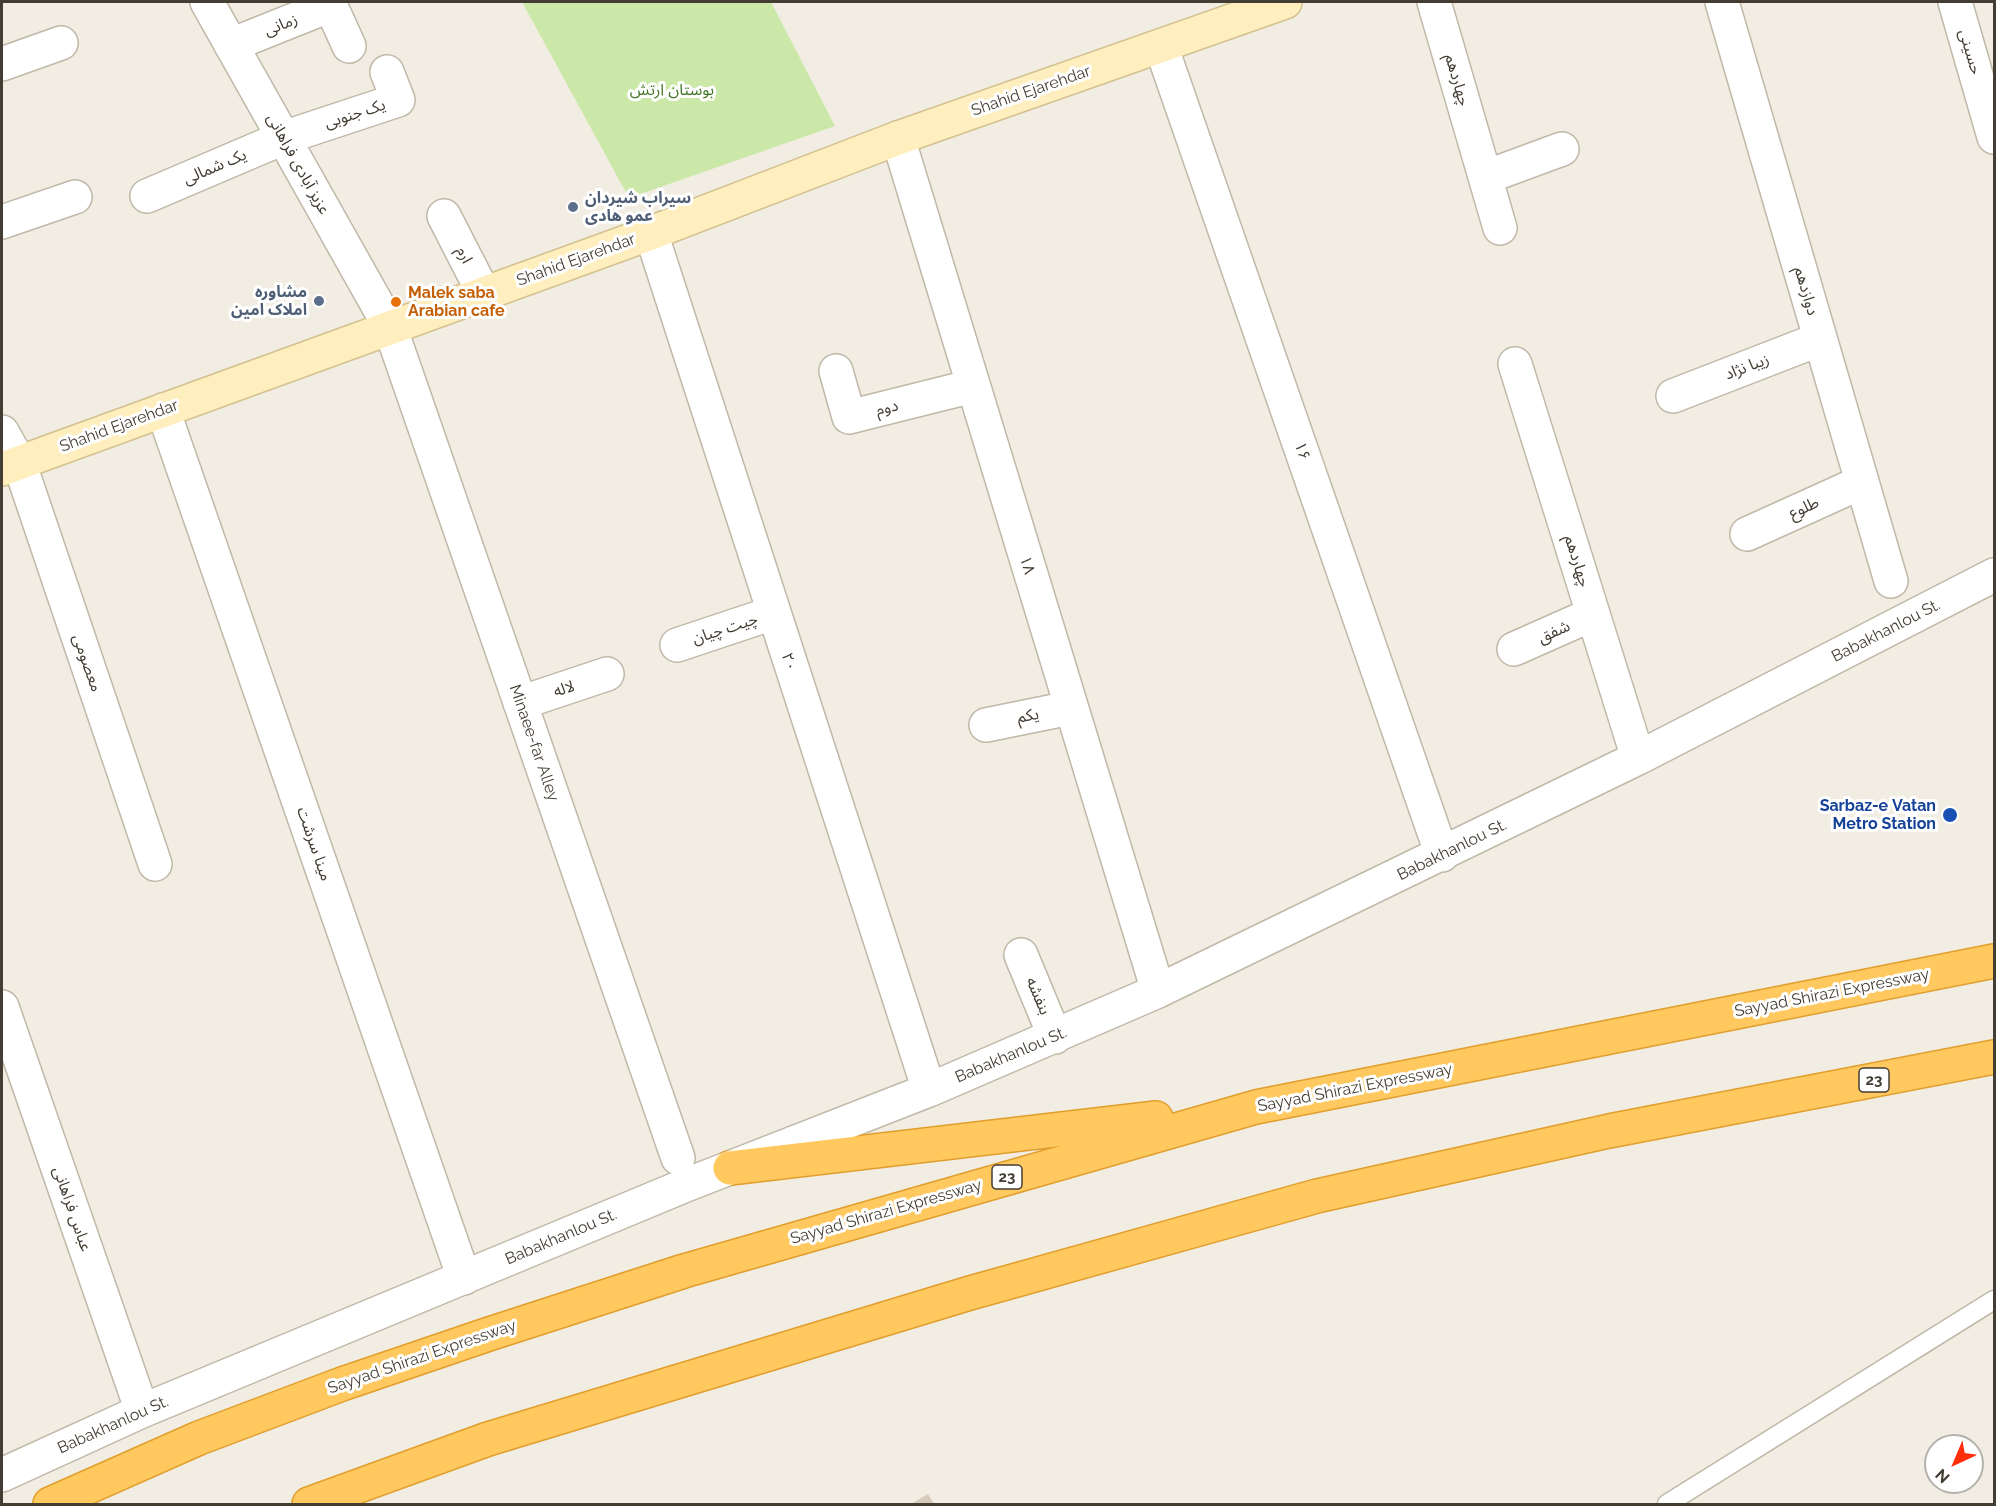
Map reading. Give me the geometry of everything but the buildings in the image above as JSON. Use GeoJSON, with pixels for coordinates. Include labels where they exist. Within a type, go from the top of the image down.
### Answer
{"type":"FeatureCollection","features":[{"type":"Feature","properties":{"kind":"highway","name":"Sayyad Shirazi Expressway"},"geometry":{"type":"LineString","coordinates":[[51,1504],[199,1438],[342,1384],[489,1334],[695,1267],[1256,1107],[1995,961]]}},
{"type":"Feature","properties":{"kind":"highway","name":"23"},"geometry":{"type":"LineString","coordinates":[[309,1504],[488,1439],[970,1293],[1317,1196],[1610,1131],[1995,1058]]}},
{"type":"Feature","properties":{"kind":"highway"},"geometry":{"type":"LineString","coordinates":[[730,1168],[1256,1107]]}},
{"type":"Feature","properties":{"kind":"main road","name":"Shahid Ejarehdar"},"geometry":{"type":"LineString","coordinates":[[10,465],[483,294],[898,138],[1285,2]]}},
{"type":"Feature","properties":{"kind":"street","name":"عزیز آبادی فراهانی"},"geometry":{"type":"LineString","coordinates":[[207,2],[390,327]]}},
{"type":"Feature","properties":{"kind":"street","name":"چهاردهم"},"geometry":{"type":"LineString","coordinates":[[1434,2],[1500,228]]}},
{"type":"Feature","properties":{"kind":"street","name":"دوازدهم"},"geometry":{"type":"LineString","coordinates":[[1722,2],[1891,581]]}},
{"type":"Feature","properties":{"kind":"street","name":"حسینی"},"geometry":{"type":"LineString","coordinates":[[1955,2],[1995,137]]}},
{"type":"Feature","properties":{"kind":"street","name":"زمانی"},"geometry":{"type":"LineString","coordinates":[[231,45],[330,3]]}},
{"type":"Feature","properties":{"kind":"street"},"geometry":{"type":"LineString","coordinates":[[330,3],[350,45]]}},
{"type":"Feature","properties":{"kind":"street"},"geometry":{"type":"LineString","coordinates":[[2,64],[61,43]]}},
{"type":"Feature","properties":{"kind":"street","name":"۱۶"},"geometry":{"type":"LineString","coordinates":[[1161,46],[1442,855]]}},
{"type":"Feature","properties":{"kind":"street","name":"یک جنوبی"},"geometry":{"type":"LineString","coordinates":[[283,138],[398,100],[387,72]]}},
{"type":"Feature","properties":{"kind":"street","name":"یک شمالی"},"geometry":{"type":"LineString","coordinates":[[147,195],[283,138]]}},
{"type":"Feature","properties":{"kind":"street","name":"۱۸"},"geometry":{"type":"LineString","coordinates":[[898,138],[1158,991]]}},
{"type":"Feature","properties":{"kind":"street"},"geometry":{"type":"LineString","coordinates":[[1486,177],[1562,149]]}},
{"type":"Feature","properties":{"kind":"street"},"geometry":{"type":"LineString","coordinates":[[2,222],[75,197]]}},
{"type":"Feature","properties":{"kind":"street","name":"ارم"},"geometry":{"type":"LineString","coordinates":[[444,216],[483,294]]}},
{"type":"Feature","properties":{"kind":"street","name":"۲۰"},"geometry":{"type":"LineString","coordinates":[[651,232],[929,1090]]}},
{"type":"Feature","properties":{"kind":"street","name":"Minaee-far Alley"},"geometry":{"type":"LineString","coordinates":[[390,327],[678,1158]]}},
{"type":"Feature","properties":{"kind":"street","name":"زیبا نژاد"},"geometry":{"type":"LineString","coordinates":[[1673,396],[1820,339]]}},
{"type":"Feature","properties":{"kind":"street","name":"چهاردهم"},"geometry":{"type":"LineString","coordinates":[[1515,364],[1638,758]]}},
{"type":"Feature","properties":{"kind":"street","name":"دوم"},"geometry":{"type":"LineString","coordinates":[[836,371],[849,417],[973,386]]}},
{"type":"Feature","properties":{"kind":"street","name":"مینا سرشت"},"geometry":{"type":"LineString","coordinates":[[163,410],[464,1278]]}},
{"type":"Feature","properties":{"kind":"street","name":"معصومی"},"geometry":{"type":"LineString","coordinates":[[2,432],[10,465],[154,864]]}},
{"type":"Feature","properties":{"kind":"street","name":"طلوع"},"geometry":{"type":"LineString","coordinates":[[1747,534],[1862,482]]}},
{"type":"Feature","properties":{"kind":"street","name":"Babakhanlou St."},"geometry":{"type":"LineString","coordinates":[[2,1475],[142,1411],[730,1168],[929,1090],[1158,991],[1638,758],[1995,575]]}},
{"type":"Feature","properties":{"kind":"street","name":"چیت چیان"},"geometry":{"type":"LineString","coordinates":[[677,645],[773,613]]}},
{"type":"Feature","properties":{"kind":"street","name":"شفق"},"geometry":{"type":"LineString","coordinates":[[1514,650],[1593,614]]}},
{"type":"Feature","properties":{"kind":"street","name":"لاله"},"geometry":{"type":"LineString","coordinates":[[520,703],[607,675]]}},
{"type":"Feature","properties":{"kind":"street","name":"یکم"},"geometry":{"type":"LineString","coordinates":[[986,725],[1071,708]]}},
{"type":"Feature","properties":{"kind":"street","name":"بنفشه"},"geometry":{"type":"LineString","coordinates":[[1021,955],[1055,1037]]}},
{"type":"Feature","properties":{"kind":"street","name":"عباس فراهانی"},"geometry":{"type":"LineString","coordinates":[[2,1007],[142,1411]]}},
{"type":"Feature","properties":{"kind":"lane"},"geometry":{"type":"LineString","coordinates":[[1667,1504],[1995,1300]]}},
{"type":"Feature","properties":{"kind":"green space","name":"بوستان ارتش"},"geometry":{"type":"Polygon","coordinates":[[[522,2],[771,2],[835,126],[629,198],[522,2]]]}},
{"type":"Feature","properties":{"kind":"place","name":"سیراب شیردان عمو هادی"},"geometry":{"type":"Point","coordinates":[573,207]}},
{"type":"Feature","properties":{"kind":"place","name":"مشاوره املاک امین"},"geometry":{"type":"Point","coordinates":[319,301]}},
{"type":"Feature","properties":{"kind":"place","name":"Malek saba Arabian cafe"},"geometry":{"type":"Point","coordinates":[396,302]}},
{"type":"Feature","properties":{"kind":"place","name":"Sarbaz-e Vatan Metro Station"},"geometry":{"type":"Point","coordinates":[1950,815]}}]}
